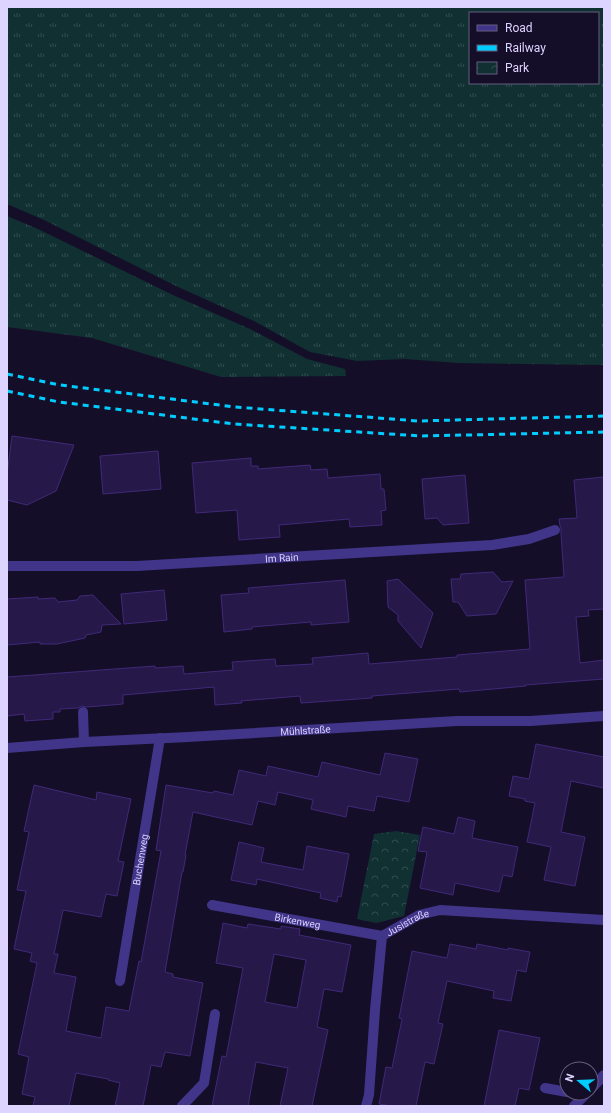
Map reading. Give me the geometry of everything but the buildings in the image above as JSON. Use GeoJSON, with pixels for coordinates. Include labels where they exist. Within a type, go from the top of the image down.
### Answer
{"type":"FeatureCollection","features":[{"type":"Feature","properties":{"kind":"street","name":"Im Rain"},"geometry":{"type":"LineString","coordinates":[[7,566],[137,566],[492,545],[529,539],[555,530]]}},
{"type":"Feature","properties":{"kind":"street"},"geometry":{"type":"LineString","coordinates":[[83,712],[84,742]]}},
{"type":"Feature","properties":{"kind":"street","name":"Mühlstraße"},"geometry":{"type":"LineString","coordinates":[[7,748],[84,742],[457,721],[530,721],[604,716]]}},
{"type":"Feature","properties":{"kind":"street","name":"Buchenweg"},"geometry":{"type":"LineString","coordinates":[[120,981],[160,738]]}},
{"type":"Feature","properties":{"kind":"street","name":"Birkenweg"},"geometry":{"type":"LineString","coordinates":[[212,905],[382,936]]}},
{"type":"Feature","properties":{"kind":"street","name":"Jusistraße"},"geometry":{"type":"LineString","coordinates":[[366,1106],[369,1095],[382,936],[419,914],[440,910],[604,920]]}},
{"type":"Feature","properties":{"kind":"street"},"geometry":{"type":"LineString","coordinates":[[182,1106],[204,1083],[215,1014]]}},
{"type":"Feature","properties":{"kind":"street"},"geometry":{"type":"LineString","coordinates":[[545,1088],[559,1091]]}},
{"type":"Feature","properties":{"kind":"green space"},"geometry":{"type":"Polygon","coordinates":[[[7,7],[604,7],[604,365],[459,363],[405,359],[357,361],[310,352],[254,321],[178,287],[44,220],[7,204],[7,7]]]}},
{"type":"Feature","properties":{"kind":"green space"},"geometry":{"type":"Polygon","coordinates":[[[7,216],[38,229],[175,296],[250,329],[307,359],[345,369],[346,376],[221,377],[92,338],[7,327],[7,216]]]}},
{"type":"Feature","properties":{"kind":"green space"},"geometry":{"type":"Polygon","coordinates":[[[396,831],[420,835],[404,916],[376,923],[357,919],[374,834],[396,831]]]}},
{"type":"Feature","properties":{"kind":"railway"},"geometry":{"type":"LineString","coordinates":[[7,374],[60,385],[235,407],[418,421],[604,416]]}},
{"type":"Feature","properties":{"kind":"railway"},"geometry":{"type":"LineString","coordinates":[[7,391],[59,402],[234,424],[421,436],[604,432]]}}]}
